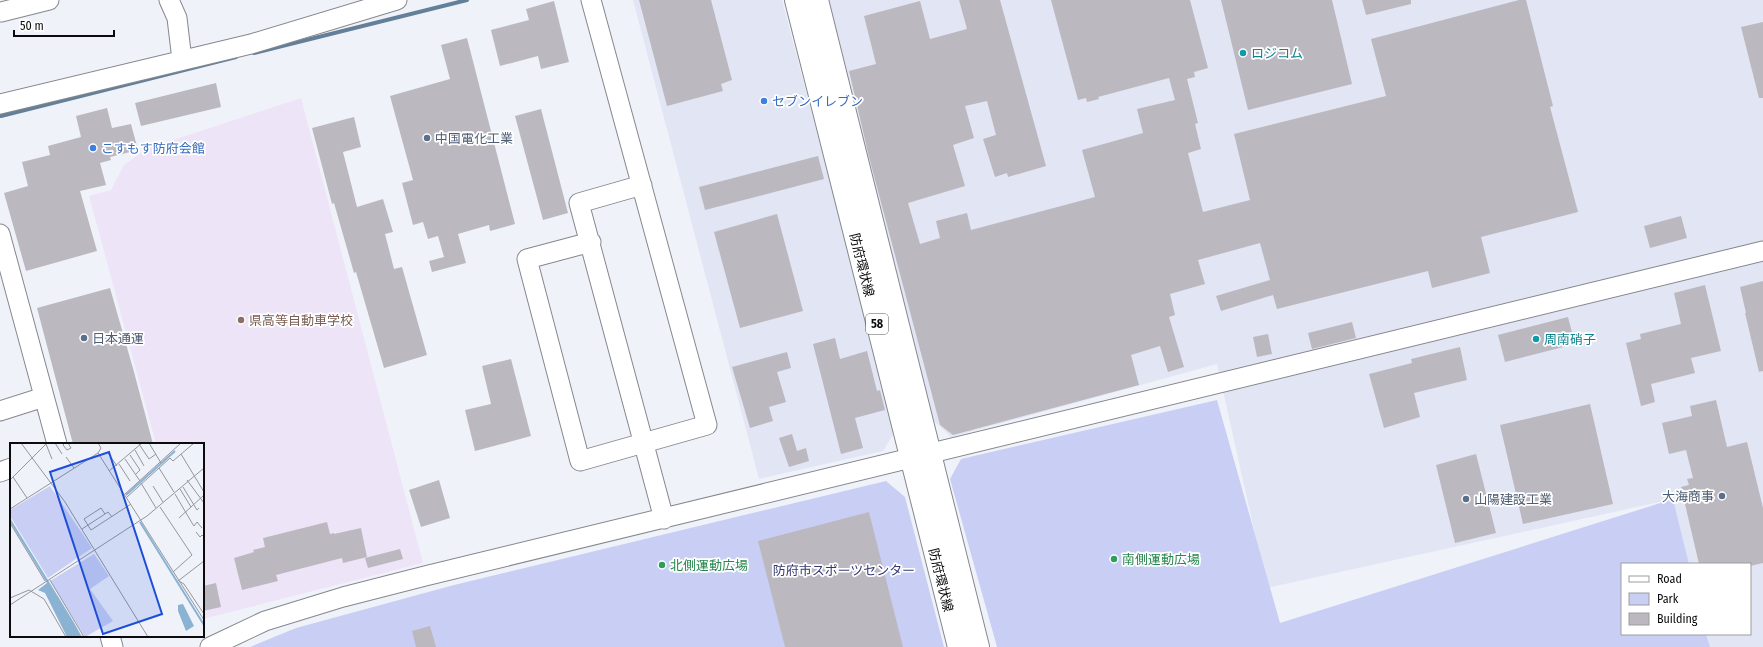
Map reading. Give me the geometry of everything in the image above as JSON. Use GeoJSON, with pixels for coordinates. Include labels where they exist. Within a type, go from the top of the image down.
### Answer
{"type":"FeatureCollection","features":[{"type":"Feature","properties":{"kind":"main road","name":"防府環状線"},"geometry":{"type":"LineString","coordinates":[[796,0],[920,456],[978,647]]}},
{"type":"Feature","properties":{"kind":"main road","name":"防府環状線"},"geometry":{"type":"LineString","coordinates":[[817,0],[920,456],[959,647]]}},
{"type":"Feature","properties":{"kind":"street"},"geometry":{"type":"LineString","coordinates":[[1,12],[49,0]]}},
{"type":"Feature","properties":{"kind":"street"},"geometry":{"type":"LineString","coordinates":[[170,0],[176,18],[182,60]]}},
{"type":"Feature","properties":{"kind":"street"},"geometry":{"type":"LineString","coordinates":[[0,104],[251,44],[397,0]]}},
{"type":"Feature","properties":{"kind":"street"},"geometry":{"type":"LineString","coordinates":[[590,242],[527,259],[580,461],[707,425],[591,0]]}},
{"type":"Feature","properties":{"kind":"street"},"geometry":{"type":"LineString","coordinates":[[642,185],[579,202],[664,519]]}},
{"type":"Feature","properties":{"kind":"street"},"geometry":{"type":"LineString","coordinates":[[0,234],[57,443]]}},
{"type":"Feature","properties":{"kind":"street"},"geometry":{"type":"LineString","coordinates":[[210,647],[265,621],[343,597],[1763,251]]}},
{"type":"Feature","properties":{"kind":"street"},"geometry":{"type":"LineString","coordinates":[[0,411],[44,398]]}},
{"type":"Feature","properties":{"kind":"street"},"geometry":{"type":"LineString","coordinates":[[0,472],[10,468]]}},
{"type":"Feature","properties":{"kind":"street"},"geometry":{"type":"LineString","coordinates":[[110,637],[113,647]]}},
{"type":"Feature","properties":{"kind":"shaded area"},"geometry":{"type":"Polygon","coordinates":[[[633,0],[782,0],[895,431],[883,451],[759,479],[633,0]]]}},
{"type":"Feature","properties":{"kind":"shaded area"},"geometry":{"type":"Polygon","coordinates":[[[829,0],[1763,0],[1763,647],[1710,647],[1706,635],[1751,635],[1751,563],[1689,563],[1673,499],[1267,588],[1217,364],[951,437],[934,421],[829,0]]]}},
{"type":"Feature","properties":{"kind":"shaded area","name":"県高等自動車学校"},"geometry":{"type":"Polygon","coordinates":[[[301,98],[423,563],[204,619],[204,443],[156,443],[89,196],[111,190],[124,165],[146,149],[301,98]]]}},
{"type":"Feature","properties":{"kind":"green space"},"geometry":{"type":"Polygon","coordinates":[[[1217,400],[1280,623],[1673,499],[1689,563],[1621,563],[1621,635],[1706,635],[1710,647],[997,647],[950,479],[961,459],[1217,400]]]}},
{"type":"Feature","properties":{"kind":"green space","name":"防府市スポーツセンター"},"geometry":{"type":"Polygon","coordinates":[[[886,481],[905,497],[944,647],[250,647],[296,628],[454,585],[886,481]]]}},
{"type":"Feature","properties":{"kind":"building"},"geometry":{"type":"Polygon","coordinates":[[[639,0],[711,0],[732,80],[721,84],[723,91],[667,106],[639,0]]]}},
{"type":"Feature","properties":{"kind":"building"},"geometry":{"type":"Polygon","coordinates":[[[959,0],[1000,0],[1046,166],[1008,177],[1007,173],[995,177],[983,139],[996,135],[987,101],[965,106],[974,138],[953,145],[965,186],[908,203],[920,244],[940,238],[936,221],[967,213],[971,230],[1095,197],[1082,150],[1143,133],[1137,109],[1175,100],[1169,78],[1098,97],[1099,99],[1087,102],[1086,98],[1078,100],[1051,0],[1190,0],[1208,68],[1194,72],[1195,77],[1187,79],[1198,123],[1195,124],[1201,149],[1188,153],[1203,212],[1250,200],[1234,134],[1386,96],[1371,39],[1519,0],[1526,0],[1553,106],[1550,107],[1578,212],[1481,237],[1490,273],[1432,288],[1428,271],[1277,309],[1273,295],[1221,311],[1216,296],[1270,280],[1260,243],[1198,260],[1205,284],[1170,294],[1175,315],[1169,317],[1184,367],[1168,372],[1160,346],[1131,355],[1139,385],[953,435],[940,425],[869,157],[849,71],[876,64],[864,16],[920,1],[930,39],[967,29],[959,0]]]}},
{"type":"Feature","properties":{"kind":"building"},"geometry":{"type":"Polygon","coordinates":[[[1221,0],[1332,0],[1352,84],[1248,110],[1221,0]]]}},
{"type":"Feature","properties":{"kind":"building"},"geometry":{"type":"Polygon","coordinates":[[[1362,0],[1411,0],[1411,4],[1366,15],[1362,0]]]}},
{"type":"Feature","properties":{"kind":"building"},"geometry":{"type":"Polygon","coordinates":[[[554,1],[569,62],[541,69],[538,56],[500,66],[491,30],[529,20],[526,9],[554,1]]]}},
{"type":"Feature","properties":{"kind":"building"},"geometry":{"type":"Polygon","coordinates":[[[1763,22],[1763,98],[1759,98],[1741,27],[1763,22]]]}},
{"type":"Feature","properties":{"kind":"building"},"geometry":{"type":"Polygon","coordinates":[[[467,38],[515,224],[490,231],[489,225],[458,234],[466,263],[432,272],[429,261],[444,257],[438,236],[428,239],[423,222],[413,225],[402,183],[413,180],[390,96],[450,79],[441,45],[467,38]]]}},
{"type":"Feature","properties":{"kind":"building"},"geometry":{"type":"Polygon","coordinates":[[[216,83],[221,107],[141,126],[135,103],[216,83]]]}},
{"type":"Feature","properties":{"kind":"building"},"geometry":{"type":"Polygon","coordinates":[[[107,108],[112,128],[131,124],[138,150],[110,157],[111,160],[100,163],[106,185],[80,191],[97,251],[26,271],[4,193],[28,186],[22,162],[50,155],[48,146],[81,137],[76,116],[107,108]]]}},
{"type":"Feature","properties":{"kind":"building"},"geometry":{"type":"Polygon","coordinates":[[[541,109],[568,213],[543,220],[515,116],[541,109]]]}},
{"type":"Feature","properties":{"kind":"building"},"geometry":{"type":"Polygon","coordinates":[[[354,117],[361,147],[343,152],[357,207],[383,199],[393,232],[385,234],[394,269],[402,267],[427,355],[384,368],[356,272],[354,273],[334,203],[332,204],[312,128],[354,117]]]}},
{"type":"Feature","properties":{"kind":"building"},"geometry":{"type":"Polygon","coordinates":[[[818,156],[824,179],[705,210],[699,187],[818,156]]]}},
{"type":"Feature","properties":{"kind":"building"},"geometry":{"type":"Polygon","coordinates":[[[777,214],[803,311],[740,328],[714,232],[777,214]]]}},
{"type":"Feature","properties":{"kind":"building"},"geometry":{"type":"Polygon","coordinates":[[[1681,216],[1687,238],[1650,248],[1644,226],[1681,216]]]}},
{"type":"Feature","properties":{"kind":"building"},"geometry":{"type":"Polygon","coordinates":[[[1763,281],[1763,371],[1759,372],[1740,287],[1763,281]]]}},
{"type":"Feature","properties":{"kind":"building"},"geometry":{"type":"Polygon","coordinates":[[[1705,285],[1721,351],[1691,358],[1695,373],[1651,384],[1655,402],[1641,406],[1626,343],[1641,339],[1640,334],[1681,324],[1674,293],[1705,285]]]}},
{"type":"Feature","properties":{"kind":"building"},"geometry":{"type":"Polygon","coordinates":[[[110,288],[153,443],[73,443],[37,308],[110,288]]]}},
{"type":"Feature","properties":{"kind":"building","name":"周南硝子"},"geometry":{"type":"Polygon","coordinates":[[[1568,317],[1575,344],[1505,362],[1498,335],[1568,317]]]}},
{"type":"Feature","properties":{"kind":"building"},"geometry":{"type":"Polygon","coordinates":[[[1352,322],[1356,338],[1312,349],[1308,333],[1352,322]]]}},
{"type":"Feature","properties":{"kind":"building"},"geometry":{"type":"Polygon","coordinates":[[[1268,334],[1272,354],[1257,357],[1253,337],[1268,334]]]}},
{"type":"Feature","properties":{"kind":"building"},"geometry":{"type":"Polygon","coordinates":[[[835,338],[840,359],[867,351],[877,391],[880,390],[885,410],[855,418],[863,448],[841,454],[813,344],[835,338]]]}},
{"type":"Feature","properties":{"kind":"building"},"geometry":{"type":"Polygon","coordinates":[[[1460,347],[1467,380],[1414,393],[1420,417],[1384,428],[1369,374],[1412,363],[1411,359],[1460,347]]]}},
{"type":"Feature","properties":{"kind":"building"},"geometry":{"type":"Polygon","coordinates":[[[787,352],[791,368],[777,372],[786,402],[769,407],[773,421],[750,428],[732,367],[787,352]]]}},
{"type":"Feature","properties":{"kind":"building"},"geometry":{"type":"Polygon","coordinates":[[[511,359],[531,436],[475,451],[465,410],[491,404],[482,366],[511,359]]]}},
{"type":"Feature","properties":{"kind":"building","name":"大海商事"},"geometry":{"type":"Polygon","coordinates":[[[1716,400],[1727,447],[1747,442],[1763,508],[1763,563],[1751,566],[1751,563],[1699,563],[1681,487],[1689,485],[1687,479],[1693,478],[1686,450],[1669,454],[1662,423],[1692,416],[1690,406],[1716,400]]]}},
{"type":"Feature","properties":{"kind":"building"},"geometry":{"type":"Polygon","coordinates":[[[1590,404],[1613,504],[1523,524],[1500,425],[1590,404]]]}},
{"type":"Feature","properties":{"kind":"building"},"geometry":{"type":"Polygon","coordinates":[[[792,434],[797,451],[806,448],[809,461],[789,467],[779,438],[792,434]]]}},
{"type":"Feature","properties":{"kind":"building","name":"山陽建設工業"},"geometry":{"type":"Polygon","coordinates":[[[1476,454],[1496,533],[1455,543],[1436,465],[1476,454]]]}},
{"type":"Feature","properties":{"kind":"building"},"geometry":{"type":"Polygon","coordinates":[[[439,480],[450,518],[421,527],[409,490],[439,480]]]}},
{"type":"Feature","properties":{"kind":"building"},"geometry":{"type":"Polygon","coordinates":[[[869,512],[903,647],[785,647],[758,541],[869,512]]]}},
{"type":"Feature","properties":{"kind":"building"},"geometry":{"type":"Polygon","coordinates":[[[327,522],[330,534],[361,528],[367,557],[343,563],[342,558],[276,575],[278,581],[242,590],[234,558],[265,547],[263,538],[327,522]]]}},
{"type":"Feature","properties":{"kind":"building"},"geometry":{"type":"Polygon","coordinates":[[[400,549],[403,559],[368,568],[365,558],[400,549]]]}},
{"type":"Feature","properties":{"kind":"building"},"geometry":{"type":"Polygon","coordinates":[[[216,583],[221,607],[204,611],[204,586],[216,583]]]}},
{"type":"Feature","properties":{"kind":"building"},"geometry":{"type":"Polygon","coordinates":[[[430,626],[436,647],[416,647],[412,631],[430,626]]]}},
{"type":"Feature","properties":{"kind":"waterway"},"geometry":{"type":"LineString","coordinates":[[254,53],[467,0]]}},
{"type":"Feature","properties":{"kind":"waterway"},"geometry":{"type":"LineString","coordinates":[[1,116],[236,57]]}},
{"type":"Feature","properties":{"kind":"place","name":"ロジコム"},"geometry":{"type":"Point","coordinates":[1243,53]}},
{"type":"Feature","properties":{"kind":"place","name":"セブンイレブン"},"geometry":{"type":"Point","coordinates":[764,101]}},
{"type":"Feature","properties":{"kind":"place","name":"中国電化工業"},"geometry":{"type":"Point","coordinates":[427,138]}},
{"type":"Feature","properties":{"kind":"place","name":"こすもす防府会館"},"geometry":{"type":"Point","coordinates":[93,148]}},
{"type":"Feature","properties":{"kind":"place","name":"県高等自動車学校"},"geometry":{"type":"Point","coordinates":[241,320]}},
{"type":"Feature","properties":{"kind":"place","name":"日本通運"},"geometry":{"type":"Point","coordinates":[84,338]}},
{"type":"Feature","properties":{"kind":"place","name":"周南硝子"},"geometry":{"type":"Point","coordinates":[1536,339]}},
{"type":"Feature","properties":{"kind":"place","name":"大海商事"},"geometry":{"type":"Point","coordinates":[1722,496]}},
{"type":"Feature","properties":{"kind":"place","name":"山陽建設工業"},"geometry":{"type":"Point","coordinates":[1466,499]}},
{"type":"Feature","properties":{"kind":"place","name":"南側運動広場"},"geometry":{"type":"Point","coordinates":[1114,559]}},
{"type":"Feature","properties":{"kind":"place","name":"北側運動広場"},"geometry":{"type":"Point","coordinates":[662,565]}}]}
